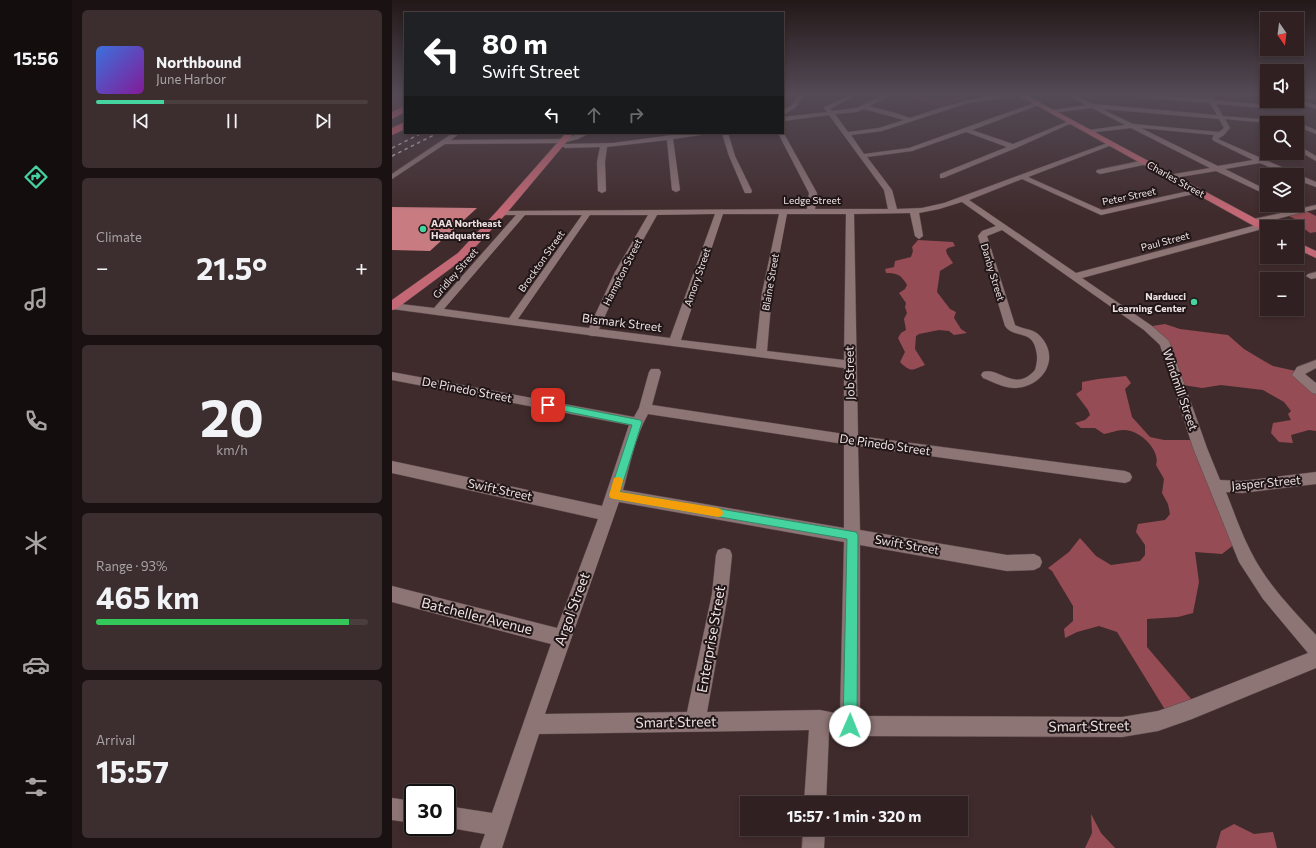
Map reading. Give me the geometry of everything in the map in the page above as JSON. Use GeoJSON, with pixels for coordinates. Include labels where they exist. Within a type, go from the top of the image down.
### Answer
{"type":"FeatureCollection","features":[{"type":"Feature","properties":{"kind":"main road"},"geometry":{"type":"LineString","coordinates":[[392,306],[462,255],[501,213],[569,135]]}},
{"type":"Feature","properties":{"kind":"main road","name":"Charles Street"},"geometry":{"type":"LineString","coordinates":[[1094,135],[1260,226]]}},
{"type":"Feature","properties":{"kind":"main road"},"geometry":{"type":"LineString","coordinates":[[1304,249],[1316,255]]}},
{"type":"Feature","properties":{"kind":"street"},"geometry":{"type":"LineString","coordinates":[[392,177],[455,135]]}},
{"type":"Feature","properties":{"kind":"street"},"geometry":{"type":"LineString","coordinates":[[561,144],[584,135]]}},
{"type":"Feature","properties":{"kind":"street"},"geometry":{"type":"LineString","coordinates":[[626,144],[637,135]]}},
{"type":"Feature","properties":{"kind":"street"},"geometry":{"type":"LineString","coordinates":[[444,142],[604,145],[626,144],[689,135]]}},
{"type":"Feature","properties":{"kind":"street"},"geometry":{"type":"LineString","coordinates":[[725,135],[732,156],[748,191]]}},
{"type":"Feature","properties":{"kind":"street"},"geometry":{"type":"LineString","coordinates":[[782,135],[813,193],[812,211]]}},
{"type":"Feature","properties":{"kind":"street"},"geometry":{"type":"LineString","coordinates":[[846,135],[888,190],[893,211]]}},
{"type":"Feature","properties":{"kind":"street"},"geometry":{"type":"LineString","coordinates":[[862,156],[906,151],[953,135]]}},
{"type":"Feature","properties":{"kind":"street"},"geometry":{"type":"LineString","coordinates":[[979,135],[1014,147]]}},
{"type":"Feature","properties":{"kind":"street"},"geometry":{"type":"LineString","coordinates":[[943,176],[1042,135]]}},
{"type":"Feature","properties":{"kind":"street"},"geometry":{"type":"LineString","coordinates":[[1149,135],[1260,189]]}},
{"type":"Feature","properties":{"kind":"street"},"geometry":{"type":"LineString","coordinates":[[1221,135],[1215,139],[1277,168]]}},
{"type":"Feature","properties":{"kind":"street"},"geometry":{"type":"LineString","coordinates":[[670,138],[676,190]]}},
{"type":"Feature","properties":{"kind":"street","name":"Ledge Street"},"geometry":{"type":"LineString","coordinates":[[501,213],[893,211],[932,209],[964,200],[977,193],[1110,144]]}},
{"type":"Feature","properties":{"kind":"street"},"geometry":{"type":"LineString","coordinates":[[602,191],[601,162],[604,145]]}},
{"type":"Feature","properties":{"kind":"street"},"geometry":{"type":"LineString","coordinates":[[1171,177],[1305,152],[1316,159]]}},
{"type":"Feature","properties":{"kind":"street"},"geometry":{"type":"LineString","coordinates":[[1100,172],[1145,162]]}},
{"type":"Feature","properties":{"kind":"street","name":"Peter Street"},"geometry":{"type":"LineString","coordinates":[[1023,177],[1101,213],[1198,191]]}},
{"type":"Feature","properties":{"kind":"street"},"geometry":{"type":"LineString","coordinates":[[1304,180],[1316,185]]}},
{"type":"Feature","properties":{"kind":"street","name":"Windmill Street"},"geometry":{"type":"LineString","coordinates":[[964,200],[1148,328],[1165,344],[1200,448],[1251,568],[1316,649]]}},
{"type":"Feature","properties":{"kind":"street"},"geometry":{"type":"LineString","coordinates":[[1304,209],[1316,206]]}},
{"type":"Feature","properties":{"kind":"street"},"geometry":{"type":"LineString","coordinates":[[914,210],[919,236]]}},
{"type":"Feature","properties":{"kind":"street","name":"Amory Street"},"geometry":{"type":"LineString","coordinates":[[674,343],[720,211]]}},
{"type":"Feature","properties":{"kind":"street","name":"Blaine Street"},"geometry":{"type":"LineString","coordinates":[[760,354],[767,293],[784,211]]}},
{"type":"Feature","properties":{"kind":"street","name":"Job Street"},"geometry":{"type":"LineString","coordinates":[[850,211],[852,535],[850,726]]}},
{"type":"Feature","properties":{"kind":"street","name":"Gridley Street"},"geometry":{"type":"LineString","coordinates":[[436,312],[523,212]]}},
{"type":"Feature","properties":{"kind":"street","name":"Brockton Street"},"geometry":{"type":"LineString","coordinates":[[512,322],[588,212]]}},
{"type":"Feature","properties":{"kind":"street","name":"Hampton Street"},"geometry":{"type":"LineString","coordinates":[[592,333],[620,272],[654,212]]}},
{"type":"Feature","properties":{"kind":"street"},"geometry":{"type":"LineString","coordinates":[[1253,222],[1294,212]]}},
{"type":"Feature","properties":{"kind":"street","name":"Danby Street"},"geometry":{"type":"LineString","coordinates":[[987,375],[1007,383],[1018,384],[1029,381],[1038,376],[1042,368],[1043,355],[1038,339],[1030,333],[1012,329],[1008,322],[982,236],[985,233],[1003,227]]}},
{"type":"Feature","properties":{"kind":"street","name":"Paul Street"},"geometry":{"type":"LineString","coordinates":[[1074,277],[1260,229]]}},
{"type":"Feature","properties":{"kind":"street","name":"Bismark Street"},"geometry":{"type":"LineString","coordinates":[[392,306],[592,333],[850,365]]}},
{"type":"Feature","properties":{"kind":"street"},"geometry":{"type":"LineString","coordinates":[[1316,364],[1301,370],[1298,375],[1316,390]]}},
{"type":"Feature","properties":{"kind":"street","name":"Argol Street"},"geometry":{"type":"LineString","coordinates":[[491,848],[548,676],[614,495],[655,372]]}},
{"type":"Feature","properties":{"kind":"street","name":"De Pinedo Street"},"geometry":{"type":"LineString","coordinates":[[392,376],[641,416],[851,440],[1125,477]]}},
{"type":"Feature","properties":{"kind":"street","name":"Swift Street"},"geometry":{"type":"LineString","coordinates":[[392,467],[607,514]]}},
{"type":"Feature","properties":{"kind":"street","name":"Jasper Street"},"geometry":{"type":"LineString","coordinates":[[1216,486],[1242,487],[1316,478]]}},
{"type":"Feature","properties":{"kind":"street","name":"Swift Street"},"geometry":{"type":"LineString","coordinates":[[614,495],[1007,563],[1034,562]]}},
{"type":"Feature","properties":{"kind":"street","name":"Enterprise Street"},"geometry":{"type":"LineString","coordinates":[[695,721],[720,594],[724,556]]}},
{"type":"Feature","properties":{"kind":"street","name":"Batcheller Avenue"},"geometry":{"type":"LineString","coordinates":[[392,594],[562,638]]}},
{"type":"Feature","properties":{"kind":"street","name":"Smart Street"},"geometry":{"type":"LineString","coordinates":[[533,724],[820,720],[850,726],[1138,726],[1158,721],[1192,709],[1316,659]]}},
{"type":"Feature","properties":{"kind":"street"},"geometry":{"type":"LineString","coordinates":[[815,796],[820,720]]}},
{"type":"Feature","properties":{"kind":"street"},"geometry":{"type":"LineString","coordinates":[[392,809],[404,811]]}},
{"type":"Feature","properties":{"kind":"street"},"geometry":{"type":"LineString","coordinates":[[456,818],[499,825]]}},
{"type":"Feature","properties":{"kind":"street"},"geometry":{"type":"LineString","coordinates":[[813,848],[814,836]]}},
{"type":"Feature","properties":{"kind":"shaded area"},"geometry":{"type":"Polygon","coordinates":[[[1304,210],[1316,216],[1316,232],[1310,233],[1304,229],[1304,220],[1297,220],[1285,214],[1304,212],[1304,210]]]}},
{"type":"Feature","properties":{"kind":"shaded area"},"geometry":{"type":"Polygon","coordinates":[[[918,240],[953,242],[955,246],[946,250],[953,263],[940,271],[937,292],[950,309],[956,312],[954,318],[961,329],[967,333],[954,335],[949,331],[939,330],[916,336],[915,349],[925,365],[912,370],[900,362],[905,352],[898,338],[901,333],[906,330],[904,319],[907,313],[905,307],[906,303],[899,293],[905,289],[907,285],[899,275],[894,273],[886,273],[885,269],[894,267],[895,261],[911,257],[913,251],[912,247],[918,240]]]}},
{"type":"Feature","properties":{"kind":"shaded area"},"geometry":{"type":"Polygon","coordinates":[[[1165,324],[1180,329],[1228,335],[1244,349],[1273,366],[1300,372],[1316,389],[1316,431],[1309,430],[1291,435],[1293,443],[1279,442],[1271,433],[1273,423],[1291,420],[1288,414],[1291,411],[1284,402],[1263,390],[1221,385],[1202,388],[1177,384],[1161,339],[1146,327],[1165,324]]]}},
{"type":"Feature","properties":{"kind":"shaded area"},"geometry":{"type":"Polygon","coordinates":[[[1126,376],[1131,383],[1125,389],[1132,417],[1150,437],[1164,440],[1193,440],[1236,543],[1222,554],[1195,552],[1199,582],[1193,613],[1178,617],[1147,619],[1147,647],[1192,700],[1170,710],[1164,708],[1117,632],[1099,626],[1077,632],[1065,638],[1064,629],[1073,621],[1073,606],[1052,571],[1048,568],[1069,552],[1080,538],[1096,556],[1111,565],[1140,561],[1145,555],[1145,545],[1136,532],[1138,524],[1165,520],[1170,514],[1168,504],[1162,493],[1164,479],[1156,465],[1157,459],[1155,453],[1152,447],[1142,437],[1136,433],[1121,430],[1104,434],[1095,428],[1081,428],[1075,423],[1085,420],[1090,415],[1076,394],[1082,390],[1082,382],[1126,376]]]}},
{"type":"Feature","properties":{"kind":"shaded area"},"geometry":{"type":"Polygon","coordinates":[[[1091,814],[1101,833],[1115,848],[1085,848],[1092,833],[1091,814]]]}},
{"type":"Feature","properties":{"kind":"shaded area"},"geometry":{"type":"Polygon","coordinates":[[[1234,824],[1254,834],[1273,832],[1277,848],[1216,848],[1221,831],[1234,824]]]}},
{"type":"Feature","properties":{"kind":"building","name":"AAA Northeast Headquaters"},"geometry":{"type":"Polygon","coordinates":[[[392,207],[477,208],[430,251],[392,250],[392,207]]]}},
{"type":"Feature","properties":{"kind":"railway"},"geometry":{"type":"LineString","coordinates":[[392,148],[419,135]]}},
{"type":"Feature","properties":{"kind":"railway"},"geometry":{"type":"LineString","coordinates":[[392,156],[435,135]]}},
{"type":"Feature","properties":{"kind":"slow traffic"},"geometry":{"type":"LineString","coordinates":[[618,481],[614,495],[718,513]]}},
{"type":"Feature","properties":{"kind":"place","name":"AAA Northeast Headquaters"},"geometry":{"type":"Point","coordinates":[423,229]}},
{"type":"Feature","properties":{"kind":"place","name":"Narducci Learning Center"},"geometry":{"type":"Point","coordinates":[1194,302]}},
{"type":"Feature","properties":{"kind":"route"},"geometry":{"type":"LineString","coordinates":[[548,405],[637,422],[614,495],[852,535],[850,726]]}}]}
